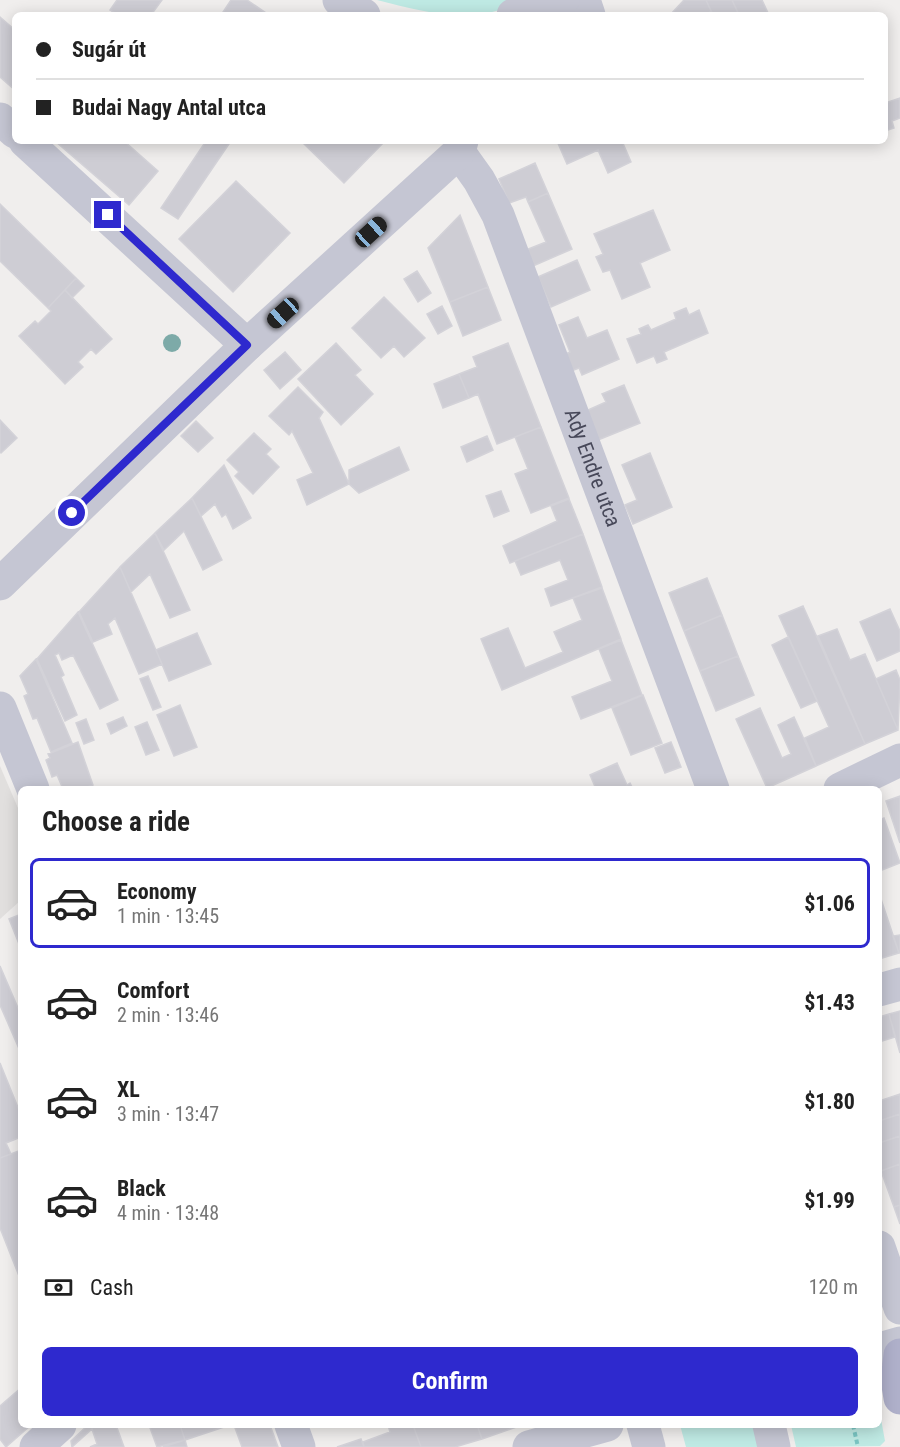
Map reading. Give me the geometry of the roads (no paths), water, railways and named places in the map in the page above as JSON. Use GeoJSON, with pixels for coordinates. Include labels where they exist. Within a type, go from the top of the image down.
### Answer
{"type":"FeatureCollection","features":[{"type":"Feature","properties":{"kind":"main road"},"geometry":{"type":"LineString","coordinates":[[900,1355],[897,1379],[900,1398]]}},
{"type":"Feature","properties":{"kind":"street"},"geometry":{"type":"LineString","coordinates":[[339,0],[359,12]]}},
{"type":"Feature","properties":{"kind":"street"},"geometry":{"type":"LineString","coordinates":[[523,12],[563,0]]}},
{"type":"Feature","properties":{"kind":"street"},"geometry":{"type":"LineString","coordinates":[[559,12],[570,0]]}},
{"type":"Feature","properties":{"kind":"street"},"geometry":{"type":"LineString","coordinates":[[0,119],[12,129]]}},
{"type":"Feature","properties":{"kind":"street"},"geometry":{"type":"LineString","coordinates":[[28,144],[247,345]]}},
{"type":"Feature","properties":{"kind":"street"},"geometry":{"type":"LineString","coordinates":[[0,584],[247,345],[459,145]]}},
{"type":"Feature","properties":{"kind":"street","name":"Ady Endre utca"},"geometry":{"type":"LineString","coordinates":[[459,145],[498,215],[712,786]]}},
{"type":"Feature","properties":{"kind":"street"},"geometry":{"type":"LineString","coordinates":[[0,708],[32,786]]}},
{"type":"Feature","properties":{"kind":"street"},"geometry":{"type":"LineString","coordinates":[[846,786],[900,760]]}},
{"type":"Feature","properties":{"kind":"street"},"geometry":{"type":"LineString","coordinates":[[882,989],[900,984]]}},
{"type":"Feature","properties":{"kind":"street"},"geometry":{"type":"LineString","coordinates":[[882,1256],[900,1308]]}},
{"type":"Feature","properties":{"kind":"street"},"geometry":{"type":"LineString","coordinates":[[882,1348],[900,1343]]}},
{"type":"Feature","properties":{"kind":"street"},"geometry":{"type":"LineString","coordinates":[[36,1447],[57,1428]]}},
{"type":"Feature","properties":{"kind":"street"},"geometry":{"type":"LineString","coordinates":[[292,1428],[299,1447]]}},
{"type":"Feature","properties":{"kind":"street"},"geometry":{"type":"LineString","coordinates":[[529,1447],[597,1428]]}},
{"type":"Feature","properties":{"kind":"street"},"geometry":{"type":"LineString","coordinates":[[644,1428],[649,1447]]}},
{"type":"Feature","properties":{"kind":"street"},"geometry":{"type":"LineString","coordinates":[[770,1428],[774,1447]]}}]}
